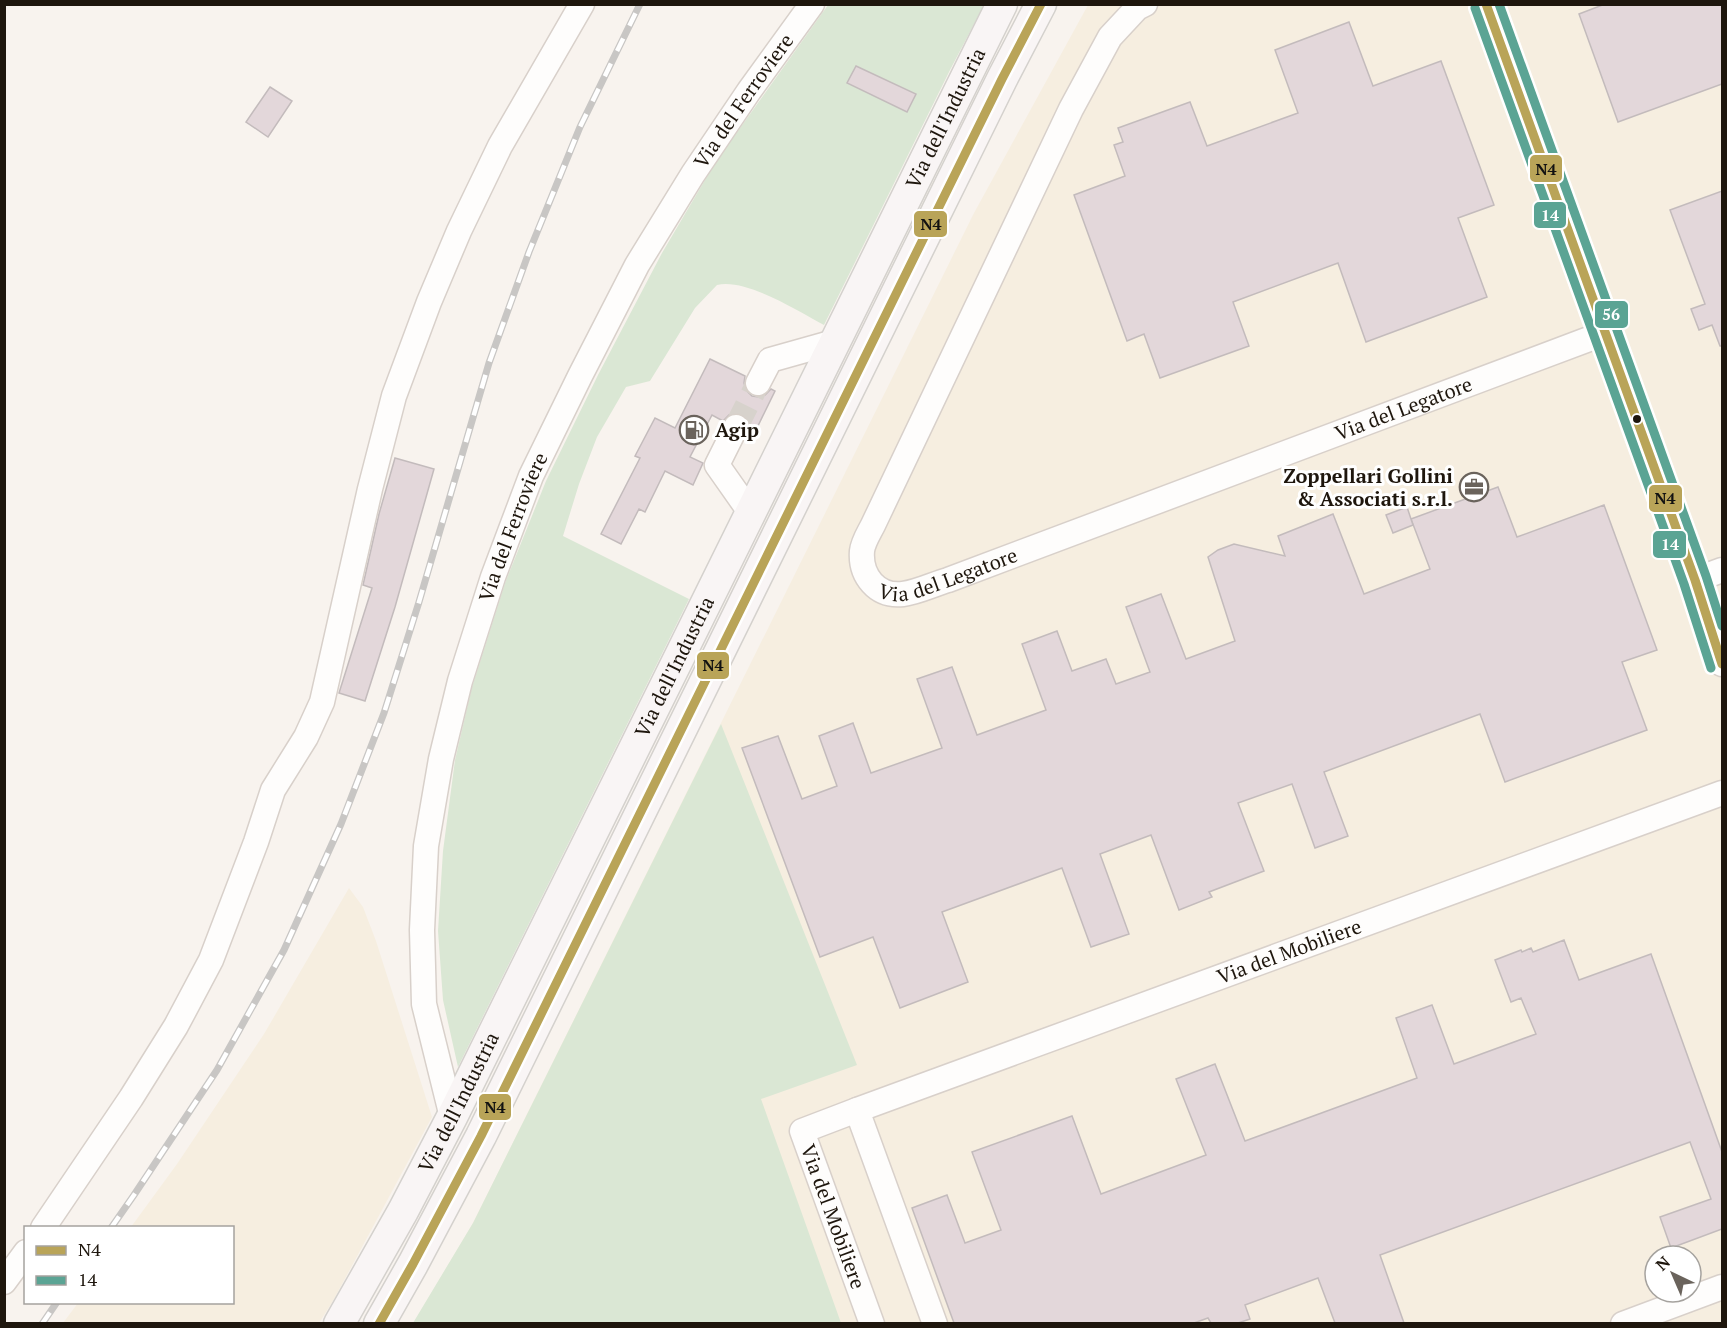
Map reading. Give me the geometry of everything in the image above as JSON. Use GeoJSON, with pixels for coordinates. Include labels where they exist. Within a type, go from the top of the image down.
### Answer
{"type":"FeatureCollection","features":[{"type":"Feature","properties":{"kind":"main road","name":"Via dell'Industria"},"geometry":{"type":"LineString","coordinates":[[339,1323],[403,1211],[452,1117],[1002,4]]}},
{"type":"Feature","properties":{"kind":"main road","name":"Via dell'Industria"},"geometry":{"type":"LineString","coordinates":[[379,1323],[481,1136],[1041,4]]}},
{"type":"Feature","properties":{"kind":"street"},"geometry":{"type":"LineString","coordinates":[[44,1226],[101,1144],[177,1026],[211,960],[256,842],[273,790],[306,736],[322,702],[370,489],[394,396],[429,302],[459,231],[500,146],[582,4]]}},
{"type":"Feature","properties":{"kind":"street","name":"Via del Ferroviere"},"geometry":{"type":"LineString","coordinates":[[452,1117],[424,1004],[422,930],[426,846],[441,759],[460,681],[493,577],[531,476],[638,265],[693,174],[812,4]]}},
{"type":"Feature","properties":{"kind":"street","name":"Via del Legatore"},"geometry":{"type":"LineString","coordinates":[[1145,4],[1137,8],[1110,37],[1071,109],[873,525],[862,549],[863,567],[873,586],[886,592],[903,594],[948,580],[1605,333]]}},
{"type":"Feature","properties":{"kind":"street"},"geometry":{"type":"LineString","coordinates":[[1486,4],[1720,649]]}},
{"type":"Feature","properties":{"kind":"street"},"geometry":{"type":"LineString","coordinates":[[758,383],[770,360],[834,342]]}},
{"type":"Feature","properties":{"kind":"street"},"geometry":{"type":"LineString","coordinates":[[736,427],[717,465],[750,512]]}},
{"type":"Feature","properties":{"kind":"street"},"geometry":{"type":"LineString","coordinates":[[1695,580],[1722,570]]}},
{"type":"Feature","properties":{"kind":"street","name":"Via del Mobiliere"},"geometry":{"type":"LineString","coordinates":[[872,1323],[802,1131],[1722,793]]}},
{"type":"Feature","properties":{"kind":"street"},"geometry":{"type":"LineString","coordinates":[[857,1110],[935,1323]]}},
{"type":"Feature","properties":{"kind":"street"},"geometry":{"type":"LineString","coordinates":[[4,1282],[24,1255]]}},
{"type":"Feature","properties":{"kind":"street"},"geometry":{"type":"LineString","coordinates":[[1623,1323],[1722,1287]]}},
{"type":"Feature","properties":{"kind":"shaded area"},"geometry":{"type":"Polygon","coordinates":[[[1088,5],[1722,5],[1722,1323],[413,1324],[473,1223],[974,213],[1088,5]]]}},
{"type":"Feature","properties":{"kind":"shaded area"},"geometry":{"type":"Polygon","coordinates":[[[349,888],[363,907],[376,941],[432,1117],[319,1323],[63,1323],[77,1304],[234,1304],[234,1226],[132,1226],[177,1164],[264,1034],[349,888]]]}},
{"type":"Feature","properties":{"kind":"green space"},"geometry":{"type":"Polygon","coordinates":[[[828,5],[984,5],[824,325],[757,291],[729,284],[717,285],[695,308],[650,381],[626,387],[597,437],[563,536],[689,599],[458,1067],[443,1000],[438,931],[443,851],[455,760],[472,687],[505,583],[546,481],[662,253],[715,163],[828,5]]]}},
{"type":"Feature","properties":{"kind":"green space"},"geometry":{"type":"Polygon","coordinates":[[[721,724],[857,1065],[761,1099],[841,1323],[413,1323],[473,1223],[721,724]]]}},
{"type":"Feature","properties":{"kind":"building"},"geometry":{"type":"Polygon","coordinates":[[[1605,4],[1722,4],[1722,84],[1618,122],[1579,14],[1605,4]]]}},
{"type":"Feature","properties":{"kind":"building"},"geometry":{"type":"Polygon","coordinates":[[[1349,22],[1373,86],[1441,61],[1494,205],[1458,218],[1487,297],[1366,342],[1338,263],[1233,302],[1249,346],[1160,378],[1144,334],[1127,341],[1074,195],[1125,176],[1114,145],[1123,142],[1118,128],[1190,102],[1207,146],[1298,113],[1275,50],[1349,22]]]}},
{"type":"Feature","properties":{"kind":"building"},"geometry":{"type":"Polygon","coordinates":[[[856,66],[916,94],[907,112],[847,83],[856,66]]]}},
{"type":"Feature","properties":{"kind":"building"},"geometry":{"type":"Polygon","coordinates":[[[270,87],[292,101],[268,137],[246,122],[270,87]]]}},
{"type":"Feature","properties":{"kind":"building"},"geometry":{"type":"Polygon","coordinates":[[[1722,191],[1722,346],[1720,346],[1712,325],[1699,330],[1691,309],[1705,304],[1670,210],[1722,191]]]}},
{"type":"Feature","properties":{"kind":"building"},"geometry":{"type":"Polygon","coordinates":[[[710,359],[745,376],[746,390],[752,396],[765,395],[771,389],[775,391],[753,436],[749,434],[748,420],[742,414],[729,415],[723,421],[712,415],[690,457],[703,463],[693,485],[665,471],[645,512],[639,509],[621,544],[601,534],[640,458],[635,456],[655,418],[675,428],[710,359]]]}},
{"type":"Feature","properties":{"kind":"building"},"geometry":{"type":"Polygon","coordinates":[[[395,458],[434,469],[395,607],[365,701],[339,693],[372,588],[363,585],[379,514],[395,458]]]}},
{"type":"Feature","properties":{"kind":"building"},"geometry":{"type":"Polygon","coordinates":[[[1498,487],[1517,537],[1604,505],[1657,650],[1622,662],[1647,730],[1505,782],[1480,714],[1324,772],[1348,836],[1315,848],[1292,784],[1238,803],[1264,871],[1209,892],[1212,897],[1179,910],[1151,835],[1100,854],[1129,934],[1091,947],[1062,868],[942,912],[968,982],[900,1008],[873,937],[820,957],[742,748],[778,736],[802,799],[837,786],[819,736],[853,723],[871,773],[942,748],[917,679],[952,667],[977,735],[1046,710],[1022,644],[1057,631],[1072,671],[1106,659],[1116,684],[1150,672],[1126,607],[1161,594],[1186,659],[1235,641],[1208,557],[1218,550],[1234,544],[1285,556],[1278,536],[1333,514],[1364,594],[1430,569],[1411,519],[1498,487]]]}},
{"type":"Feature","properties":{"kind":"building"},"geometry":{"type":"Polygon","coordinates":[[[1407,507],[1413,525],[1393,533],[1386,515],[1407,507]]]}},
{"type":"Feature","properties":{"kind":"building"},"geometry":{"type":"Polygon","coordinates":[[[1564,940],[1579,980],[1651,954],[1722,1152],[1722,1229],[1682,1244],[1670,1244],[1660,1217],[1711,1199],[1690,1142],[1380,1255],[1404,1323],[1335,1323],[1318,1278],[1245,1305],[1250,1319],[1238,1323],[1211,1323],[1208,1318],[1194,1323],[954,1323],[912,1208],[947,1195],[965,1243],[1001,1230],[972,1152],[1072,1116],[1101,1194],[1206,1155],[1176,1079],[1215,1064],[1245,1141],[1417,1078],[1396,1018],[1432,1005],[1454,1064],[1536,1034],[1521,998],[1511,1002],[1495,960],[1521,950],[1522,952],[1531,948],[1533,952],[1564,940]]]}},
{"type":"Feature","properties":{"kind":"tunnel"},"geometry":{"type":"LineString","coordinates":[[736,427],[758,383]]}},
{"type":"Feature","properties":{"kind":"railway"},"geometry":{"type":"LineString","coordinates":[[112,1226],[217,1070],[284,950],[341,824],[384,713],[489,363],[529,252],[580,127],[640,4]]}},
{"type":"Feature","properties":{"kind":"railway"},"geometry":{"type":"LineString","coordinates":[[42,1324],[56,1304]]}},
{"type":"Feature","properties":{"kind":"transit line","name":"N4"},"geometry":{"type":"LineString","coordinates":[[379,1324],[481,1136],[1041,4]]}},
{"type":"Feature","properties":{"kind":"transit line","name":"N4"},"geometry":{"type":"LineString","coordinates":[[1486,4],[1695,580],[1722,664]]}},
{"type":"Feature","properties":{"kind":"transit line","name":"56"},"geometry":{"type":"LineString","coordinates":[[1499,4],[1706,576],[1722,626]]}},
{"type":"Feature","properties":{"kind":"transit line","name":"14"},"geometry":{"type":"LineString","coordinates":[[1475,8],[1684,584],[1711,668]]}},
{"type":"Feature","properties":{"kind":"place","name":"Agip"},"geometry":{"type":"Point","coordinates":[694,430]}},
{"type":"Feature","properties":{"kind":"place","name":"Zoppellari Gollini & Associati s.r.l."},"geometry":{"type":"Point","coordinates":[1474,487]}}]}
